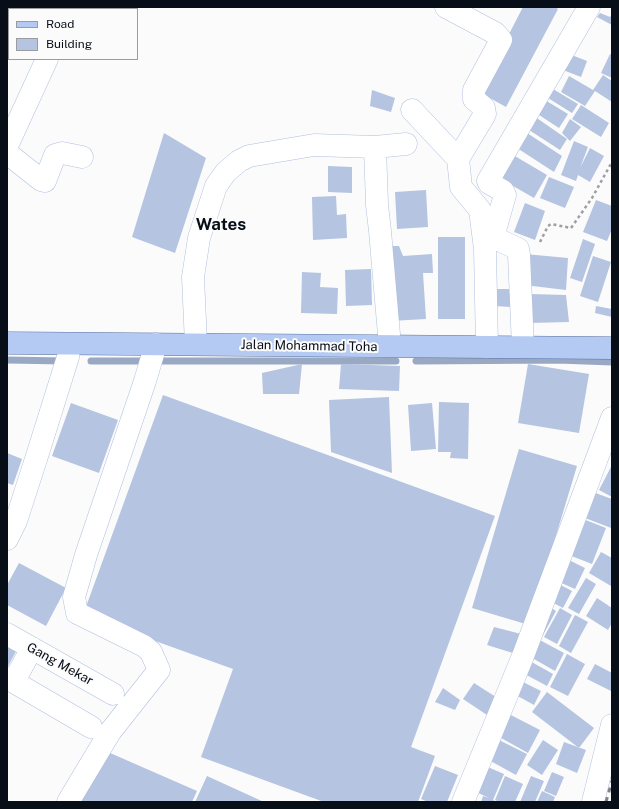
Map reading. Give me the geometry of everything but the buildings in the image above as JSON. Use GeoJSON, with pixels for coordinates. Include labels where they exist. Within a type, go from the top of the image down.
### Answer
{"type":"FeatureCollection","features":[{"type":"Feature","properties":{"kind":"main road","name":"Jalan Mohammad Toha"},"geometry":{"type":"LineString","coordinates":[[7,343],[612,348]]}},
{"type":"Feature","properties":{"kind":"street"},"geometry":{"type":"LineString","coordinates":[[446,7],[495,33],[501,40],[474,90],[474,99],[484,108],[485,114],[458,159]]}},
{"type":"Feature","properties":{"kind":"street"},"geometry":{"type":"LineString","coordinates":[[523,347],[518,249],[494,238],[506,194],[489,183],[488,180],[589,7]]}},
{"type":"Feature","properties":{"kind":"street"},"geometry":{"type":"LineString","coordinates":[[7,146],[47,60]]}},
{"type":"Feature","properties":{"kind":"street"},"geometry":{"type":"LineString","coordinates":[[412,110],[458,159],[461,187],[480,210],[485,249],[487,347]]}},
{"type":"Feature","properties":{"kind":"street"},"geometry":{"type":"LineString","coordinates":[[196,344],[193,277],[199,238],[216,186],[226,172],[239,161],[249,156],[314,145],[375,147],[406,144]]}},
{"type":"Feature","properties":{"kind":"street"},"geometry":{"type":"LineString","coordinates":[[375,147],[377,205],[390,346]]}},
{"type":"Feature","properties":{"kind":"street"},"geometry":{"type":"LineString","coordinates":[[7,154],[41,180],[45,181],[55,155],[62,152],[82,157]]}},
{"type":"Feature","properties":{"kind":"street"},"geometry":{"type":"LineString","coordinates":[[7,539],[16,521],[35,463],[68,357],[70,344]]}},
{"type":"Feature","properties":{"kind":"street"},"geometry":{"type":"LineString","coordinates":[[68,802],[110,732],[159,670],[151,652],[144,646],[77,613],[74,598],[86,555],[146,381],[156,344]]}},
{"type":"Feature","properties":{"kind":"street"},"geometry":{"type":"LineString","coordinates":[[463,802],[523,656],[612,418]]}},
{"type":"Feature","properties":{"kind":"street","name":"Gang Mekar"},"geometry":{"type":"LineString","coordinates":[[7,634],[113,694]]}},
{"type":"Feature","properties":{"kind":"street"},"geometry":{"type":"LineString","coordinates":[[32,648],[10,680],[91,726]]}},
{"type":"Feature","properties":{"kind":"street"},"geometry":{"type":"LineString","coordinates":[[593,802],[612,725]]}},
{"type":"Feature","properties":{"kind":"path"},"geometry":{"type":"LineString","coordinates":[[539,243],[548,226],[551,224],[571,228],[592,198],[612,162]]}},
{"type":"Feature","properties":{"kind":"waterway"},"geometry":{"type":"LineString","coordinates":[[7,360],[65,361]]}},
{"type":"Feature","properties":{"kind":"waterway"},"geometry":{"type":"LineString","coordinates":[[416,361],[558,360],[612,362]]}},
{"type":"Feature","properties":{"kind":"waterway"},"geometry":{"type":"LineString","coordinates":[[91,361],[144,361]]}},
{"type":"Feature","properties":{"kind":"waterway"},"geometry":{"type":"LineString","coordinates":[[162,361],[396,361]]}},
{"type":"Feature","properties":{"kind":"railway"},"geometry":{"type":"LineString","coordinates":[[606,802],[612,781]]}},
{"type":"Feature","properties":{"kind":"district","name":"Wates"},"geometry":{"type":"Point","coordinates":[221,225]}}]}
